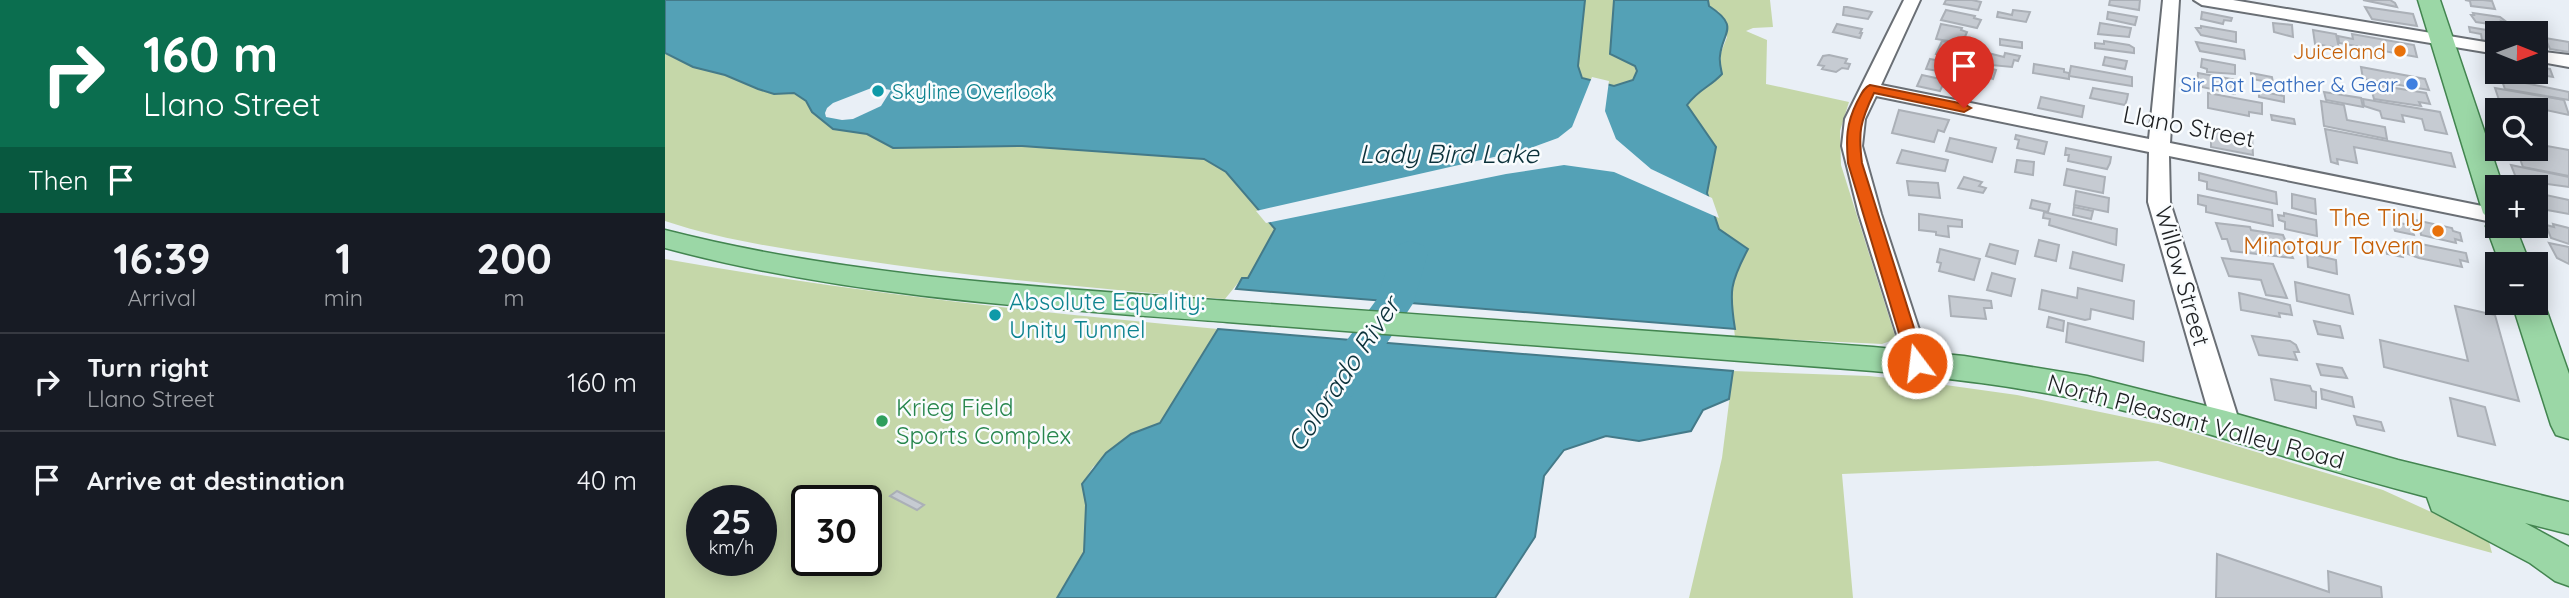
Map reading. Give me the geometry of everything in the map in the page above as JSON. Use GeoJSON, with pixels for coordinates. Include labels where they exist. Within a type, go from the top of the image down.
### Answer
{"type":"FeatureCollection","features":[{"type":"Feature","properties":{"kind":"main road"},"geometry":{"type":"LineString","coordinates":[[2429,0],[2485,178]]}},
{"type":"Feature","properties":{"kind":"main road","name":"North Pleasant Valley Road"},"geometry":{"type":"LineString","coordinates":[[665,239],[730,254],[885,281],[1033,297],[1917,363],[1998,373],[2087,389],[2226,424],[2398,475],[2569,518]]}},
{"type":"Feature","properties":{"kind":"main road"},"geometry":{"type":"LineString","coordinates":[[2532,315],[2569,425]]}},
{"type":"Feature","properties":{"kind":"main road"},"geometry":{"type":"LineString","coordinates":[[2398,475],[2544,551],[2569,569]]}},
{"type":"Feature","properties":{"kind":"street"},"geometry":{"type":"LineString","coordinates":[[1912,0],[1855,118],[1852,146],[1870,214],[1917,363]]}},
{"type":"Feature","properties":{"kind":"street","name":"Willow Street"},"geometry":{"type":"LineString","coordinates":[[2171,0],[2159,147],[2159,202],[2226,424]]}},
{"type":"Feature","properties":{"kind":"street"},"geometry":{"type":"LineString","coordinates":[[2202,0],[2485,47]]}},
{"type":"Feature","properties":{"kind":"street"},"geometry":{"type":"LineString","coordinates":[[2548,58],[2569,61]]}},
{"type":"Feature","properties":{"kind":"street","name":"Llano Street"},"geometry":{"type":"LineString","coordinates":[[1870,89],[2485,213]]}},
{"type":"Feature","properties":{"kind":"green space"},"geometry":{"type":"Polygon","coordinates":[[[1585,0],[1614,0],[1610,54],[1635,66],[1637,71],[1633,80],[1614,86],[1582,78],[1578,66],[1585,0]]]}},
{"type":"Feature","properties":{"kind":"green space"},"geometry":{"type":"Polygon","coordinates":[[[1708,0],[1770,0],[1773,27],[1746,31],[1767,40],[1766,84],[1849,102],[1840,131],[1841,165],[1896,339],[1882,344],[1735,337],[1730,296],[1738,269],[1748,249],[1719,229],[1707,193],[1712,154],[1687,105],[1722,74],[1720,55],[1727,37],[1719,12],[1709,6],[1708,0]]]}},
{"type":"Feature","properties":{"kind":"green space"},"geometry":{"type":"Polygon","coordinates":[[[665,39],[974,140],[1204,159],[1226,172],[1275,229],[1248,278],[1242,278],[1225,299],[899,266],[758,244],[665,221],[665,39]]]}},
{"type":"Feature","properties":{"kind":"green space","name":"Krieg Field Sports Complex"},"geometry":{"type":"Polygon","coordinates":[[[665,259],[941,300],[1218,329],[1160,423],[1131,435],[1093,467],[1082,484],[1086,505],[1084,552],[1057,598],[665,598],[665,259]]]}},
{"type":"Feature","properties":{"kind":"green space"},"geometry":{"type":"Polygon","coordinates":[[[1733,371],[1869,376],[1917,381],[2017,395],[2173,427],[2383,490],[2488,538],[2492,553],[2158,461],[1842,474],[1853,598],[1689,598],[1722,458],[1733,371]]]}},
{"type":"Feature","properties":{"kind":"water","name":"Lady Bird Lake"},"geometry":{"type":"Polygon","coordinates":[[[665,0],[1585,0],[1578,66],[1582,78],[1614,86],[1633,80],[1637,71],[1635,66],[1610,54],[1614,0],[1708,0],[1709,6],[1725,19],[1727,25],[1721,48],[1722,74],[1687,105],[1716,147],[1707,193],[1719,229],[1748,249],[1734,279],[1732,305],[1735,329],[1236,289],[1242,278],[1248,278],[1275,229],[1226,172],[1204,159],[1022,146],[893,148],[867,134],[833,129],[812,112],[806,101],[794,93],[774,94],[725,75],[693,67],[665,53],[665,0]]]}},
{"type":"Feature","properties":{"kind":"water"},"geometry":{"type":"Polygon","coordinates":[[[1218,329],[1733,371],[1729,399],[1703,410],[1691,431],[1639,441],[1606,436],[1564,450],[1544,476],[1535,537],[1495,598],[1057,598],[1084,552],[1086,505],[1082,484],[1106,453],[1131,434],[1160,423],[1218,329]]]}},
{"type":"Feature","properties":{"kind":"pier"},"geometry":{"type":"Polygon","coordinates":[[[1592,77],[1609,81],[1605,111],[1616,139],[1651,169],[1712,198],[1719,218],[1614,172],[1564,165],[1506,174],[1266,223],[1256,211],[1525,150],[1558,138],[1572,127],[1592,77]]]}},
{"type":"Feature","properties":{"kind":"pier"},"geometry":{"type":"Polygon","coordinates":[[[874,87],[891,90],[881,106],[853,119],[826,117],[827,108],[833,103],[874,87]]]}},
{"type":"Feature","properties":{"kind":"building"},"geometry":{"type":"Polygon","coordinates":[[[1946,0],[1981,2],[1978,10],[1944,4],[1946,0]]]}},
{"type":"Feature","properties":{"kind":"building"},"geometry":{"type":"Polygon","coordinates":[[[2110,0],[2140,0],[2139,10],[2109,5],[2110,0]]]}},
{"type":"Feature","properties":{"kind":"building"},"geometry":{"type":"Polygon","coordinates":[[[2363,0],[2390,0],[2397,7],[2363,0]]]}},
{"type":"Feature","properties":{"kind":"building"},"geometry":{"type":"Polygon","coordinates":[[[2465,0],[2492,1],[2495,9],[2471,6],[2470,1],[2465,0]]]}},
{"type":"Feature","properties":{"kind":"building"},"geometry":{"type":"Polygon","coordinates":[[[1844,7],[1872,12],[1868,19],[1843,15],[1844,7]]]}},
{"type":"Feature","properties":{"kind":"building"},"geometry":{"type":"Polygon","coordinates":[[[2365,7],[2413,14],[2417,26],[2372,19],[2365,7]]]}},
{"type":"Feature","properties":{"kind":"building"},"geometry":{"type":"Polygon","coordinates":[[[1946,10],[1975,16],[1974,18],[1981,20],[1977,28],[1941,20],[1946,10]]]}},
{"type":"Feature","properties":{"kind":"building"},"geometry":{"type":"Polygon","coordinates":[[[2013,10],[2030,12],[2026,22],[1997,17],[1998,12],[2012,15],[2013,10]]]}},
{"type":"Feature","properties":{"kind":"building"},"geometry":{"type":"Polygon","coordinates":[[[2108,12],[2137,17],[2135,25],[2107,19],[2108,12]]]}},
{"type":"Feature","properties":{"kind":"building"},"geometry":{"type":"Polygon","coordinates":[[[2202,12],[2232,18],[2231,21],[2224,20],[2223,24],[2201,19],[2202,12]]]}},
{"type":"Feature","properties":{"kind":"building"},"geometry":{"type":"Polygon","coordinates":[[[2473,13],[2500,17],[2505,21],[2476,22],[2471,15],[2474,15],[2473,13]]]}},
{"type":"Feature","properties":{"kind":"building"},"geometry":{"type":"Polygon","coordinates":[[[2100,23],[2131,28],[2129,37],[2098,34],[2100,23]]]}},
{"type":"Feature","properties":{"kind":"building"},"geometry":{"type":"Polygon","coordinates":[[[2273,23],[2292,25],[2293,37],[2274,32],[2273,23]]]}},
{"type":"Feature","properties":{"kind":"building"},"geometry":{"type":"Polygon","coordinates":[[[1837,24],[1862,29],[1860,38],[1833,32],[1837,24]]]}},
{"type":"Feature","properties":{"kind":"building"},"geometry":{"type":"Polygon","coordinates":[[[1941,24],[1962,28],[1961,30],[1967,32],[1964,39],[1975,41],[1973,45],[1936,39],[1941,24]]]}},
{"type":"Feature","properties":{"kind":"building"},"geometry":{"type":"Polygon","coordinates":[[[2201,26],[2236,32],[2236,42],[2201,35],[2196,28],[2201,26]]]}},
{"type":"Feature","properties":{"kind":"building"},"geometry":{"type":"Polygon","coordinates":[[[2469,27],[2485,30],[2485,41],[2482,40],[2481,34],[2470,32],[2469,27]]]}},
{"type":"Feature","properties":{"kind":"building"},"geometry":{"type":"Polygon","coordinates":[[[2313,30],[2336,34],[2339,48],[2315,44],[2313,30]]]}},
{"type":"Feature","properties":{"kind":"building","name":"Juiceland"},"geometry":{"type":"Polygon","coordinates":[[[2352,34],[2414,45],[2417,57],[2339,43],[2338,36],[2353,39],[2352,34]]]}},
{"type":"Feature","properties":{"kind":"building"},"geometry":{"type":"Polygon","coordinates":[[[2548,38],[2569,42],[2569,52],[2550,49],[2548,38]]]}},
{"type":"Feature","properties":{"kind":"building"},"geometry":{"type":"Polygon","coordinates":[[[2000,39],[2022,42],[2022,48],[2000,45],[2000,39]]]}},
{"type":"Feature","properties":{"kind":"building"},"geometry":{"type":"Polygon","coordinates":[[[1942,41],[1964,46],[1963,49],[1957,48],[1953,58],[1936,54],[1942,41]]]}},
{"type":"Feature","properties":{"kind":"building"},"geometry":{"type":"Polygon","coordinates":[[[2104,41],[2129,45],[2134,48],[2134,53],[2095,48],[2095,43],[2104,44],[2104,41]]]}},
{"type":"Feature","properties":{"kind":"building"},"geometry":{"type":"Polygon","coordinates":[[[2196,42],[2244,50],[2245,59],[2200,51],[2196,42]]]}},
{"type":"Feature","properties":{"kind":"building"},"geometry":{"type":"Polygon","coordinates":[[[1988,53],[2004,57],[2005,53],[2020,56],[2018,61],[2014,60],[2012,67],[1980,64],[1988,53]]]}},
{"type":"Feature","properties":{"kind":"building"},"geometry":{"type":"Polygon","coordinates":[[[1823,56],[1847,59],[1845,63],[1850,64],[1848,69],[1842,68],[1836,72],[1822,69],[1824,66],[1818,65],[1823,56]]]}},
{"type":"Feature","properties":{"kind":"building"},"geometry":{"type":"Polygon","coordinates":[[[2105,57],[2127,61],[2125,69],[2103,65],[2105,57]]]}},
{"type":"Feature","properties":{"kind":"building"},"geometry":{"type":"Polygon","coordinates":[[[1930,59],[1969,66],[1963,75],[1926,69],[1930,59]]]}},
{"type":"Feature","properties":{"kind":"building"},"geometry":{"type":"Polygon","coordinates":[[[2202,59],[2235,65],[2235,74],[2207,72],[2207,69],[2201,67],[2202,59]]]}},
{"type":"Feature","properties":{"kind":"building"},"geometry":{"type":"Polygon","coordinates":[[[1974,64],[1996,70],[1993,79],[1971,72],[1974,64]]]}},
{"type":"Feature","properties":{"kind":"building"},"geometry":{"type":"Polygon","coordinates":[[[2034,64],[2064,69],[2064,72],[2069,73],[2069,79],[2033,73],[2034,64]]]}},
{"type":"Feature","properties":{"kind":"building"},"geometry":{"type":"Polygon","coordinates":[[[2071,66],[2132,77],[2132,86],[2069,76],[2071,66]]]}},
{"type":"Feature","properties":{"kind":"building","name":"Sir Rat Leather & Gear"},"geometry":{"type":"Polygon","coordinates":[[[2361,67],[2425,79],[2429,90],[2363,79],[2361,67]]]}},
{"type":"Feature","properties":{"kind":"building"},"geometry":{"type":"Polygon","coordinates":[[[2198,73],[2237,80],[2237,91],[2235,94],[2197,86],[2198,73]]]}},
{"type":"Feature","properties":{"kind":"building"},"geometry":{"type":"Polygon","coordinates":[[[2251,73],[2272,77],[2273,83],[2252,79],[2251,73]]]}},
{"type":"Feature","properties":{"kind":"building"},"geometry":{"type":"Polygon","coordinates":[[[1922,75],[1945,80],[1940,91],[1917,86],[1922,75]]]}},
{"type":"Feature","properties":{"kind":"building"},"geometry":{"type":"Polygon","coordinates":[[[2370,84],[2426,93],[2430,104],[2419,102],[2421,106],[2374,99],[2370,84]]]}},
{"type":"Feature","properties":{"kind":"building"},"geometry":{"type":"Polygon","coordinates":[[[2503,84],[2530,84],[2569,92],[2569,100],[2505,89],[2503,84]]]}},
{"type":"Feature","properties":{"kind":"building"},"geometry":{"type":"Polygon","coordinates":[[[2093,88],[2128,94],[2125,105],[2090,98],[2093,88]]]}},
{"type":"Feature","properties":{"kind":"building"},"geometry":{"type":"Polygon","coordinates":[[[2495,88],[2564,100],[2569,115],[2548,110],[2548,98],[2498,98],[2495,88]]]}},
{"type":"Feature","properties":{"kind":"building"},"geometry":{"type":"Polygon","coordinates":[[[2259,91],[2284,96],[2284,102],[2259,97],[2259,91]]]}},
{"type":"Feature","properties":{"kind":"building"},"geometry":{"type":"Polygon","coordinates":[[[2324,92],[2361,98],[2363,107],[2326,100],[2324,92]]]}},
{"type":"Feature","properties":{"kind":"building"},"geometry":{"type":"Polygon","coordinates":[[[2208,93],[2262,103],[2262,114],[2249,112],[2249,116],[2208,108],[2208,93]]]}},
{"type":"Feature","properties":{"kind":"building"},"geometry":{"type":"Polygon","coordinates":[[[2041,97],[2084,106],[2082,117],[2038,108],[2041,97]]]}},
{"type":"Feature","properties":{"kind":"building"},"geometry":{"type":"Polygon","coordinates":[[[2363,99],[2440,112],[2447,134],[2425,130],[2422,119],[2402,115],[2404,122],[2382,118],[2380,111],[2364,106],[2363,99]]]}},
{"type":"Feature","properties":{"kind":"building"},"geometry":{"type":"Polygon","coordinates":[[[2321,101],[2344,105],[2347,120],[2385,127],[2387,139],[2324,126],[2321,101]]]}},
{"type":"Feature","properties":{"kind":"building"},"geometry":{"type":"Polygon","coordinates":[[[1899,110],[1949,120],[1944,132],[1938,130],[1934,142],[1892,133],[1899,110]]]}},
{"type":"Feature","properties":{"kind":"building"},"geometry":{"type":"Polygon","coordinates":[[[2271,115],[2294,119],[2295,124],[2272,120],[2271,115]]]}},
{"type":"Feature","properties":{"kind":"building"},"geometry":{"type":"Polygon","coordinates":[[[2211,128],[2252,136],[2253,155],[2211,147],[2211,128]]]}},
{"type":"Feature","properties":{"kind":"building"},"geometry":{"type":"Polygon","coordinates":[[[2325,129],[2451,153],[2455,167],[2354,147],[2357,163],[2337,159],[2338,164],[2331,162],[2325,129]]]}},
{"type":"Feature","properties":{"kind":"building"},"geometry":{"type":"Polygon","coordinates":[[[2016,135],[2047,142],[2044,154],[2017,148],[2019,140],[2015,139],[2016,135]]]}},
{"type":"Feature","properties":{"kind":"building"},"geometry":{"type":"Polygon","coordinates":[[[1950,138],[1996,148],[1992,162],[1946,151],[1950,138]]]}},
{"type":"Feature","properties":{"kind":"building"},"geometry":{"type":"Polygon","coordinates":[[[2548,146],[2569,150],[2569,176],[2523,167],[2521,161],[2548,161],[2548,146]]]}},
{"type":"Feature","properties":{"kind":"building"},"geometry":{"type":"Polygon","coordinates":[[[2066,148],[2111,157],[2110,163],[2107,169],[2068,161],[2066,148]]]}},
{"type":"Feature","properties":{"kind":"building"},"geometry":{"type":"Polygon","coordinates":[[[1902,150],[1948,160],[1945,171],[1897,163],[1902,150]]]}},
{"type":"Feature","properties":{"kind":"building"},"geometry":{"type":"Polygon","coordinates":[[[2017,160],[2034,162],[2033,175],[2015,172],[2017,160]]]}},
{"type":"Feature","properties":{"kind":"building"},"geometry":{"type":"Polygon","coordinates":[[[2511,165],[2569,177],[2569,187],[2548,184],[2548,175],[2515,175],[2511,165]]]}},
{"type":"Feature","properties":{"kind":"building"},"geometry":{"type":"Polygon","coordinates":[[[2067,169],[2105,177],[2103,193],[2064,185],[2067,169]]]}},
{"type":"Feature","properties":{"kind":"building"},"geometry":{"type":"Polygon","coordinates":[[[2199,173],[2276,192],[2277,204],[2207,189],[2207,182],[2199,180],[2199,173]]]}},
{"type":"Feature","properties":{"kind":"building"},"geometry":{"type":"Polygon","coordinates":[[[1964,177],[1982,182],[1979,186],[1986,188],[1983,193],[1958,188],[1964,177]]]}},
{"type":"Feature","properties":{"kind":"building"},"geometry":{"type":"Polygon","coordinates":[[[1907,181],[1938,183],[1940,198],[1909,195],[1907,181]]]}},
{"type":"Feature","properties":{"kind":"building"},"geometry":{"type":"Polygon","coordinates":[[[2076,191],[2109,198],[2108,212],[2074,205],[2076,191]]]}},
{"type":"Feature","properties":{"kind":"building"},"geometry":{"type":"Polygon","coordinates":[[[2292,194],[2315,199],[2316,214],[2292,208],[2292,194]]]}},
{"type":"Feature","properties":{"kind":"building"},"geometry":{"type":"Polygon","coordinates":[[[2198,195],[2272,210],[2273,226],[2206,212],[2206,206],[2198,204],[2198,195]]]}},
{"type":"Feature","properties":{"kind":"building"},"geometry":{"type":"Polygon","coordinates":[[[2548,196],[2569,200],[2569,214],[2548,210],[2548,196]]]}},
{"type":"Feature","properties":{"kind":"building"},"geometry":{"type":"Polygon","coordinates":[[[2032,200],[2050,204],[2048,212],[2030,208],[2032,200]]]}},
{"type":"Feature","properties":{"kind":"building"},"geometry":{"type":"Polygon","coordinates":[[[2074,207],[2093,211],[2091,219],[2073,215],[2074,207]]]}},
{"type":"Feature","properties":{"kind":"building"},"geometry":{"type":"Polygon","coordinates":[[[2044,212],[2117,229],[2116,245],[2049,225],[2050,219],[2043,218],[2044,212]]]}},
{"type":"Feature","properties":{"kind":"building"},"geometry":{"type":"Polygon","coordinates":[[[2284,213],[2316,220],[2317,236],[2285,229],[2285,222],[2279,220],[2278,215],[2284,216],[2284,213]]]}},
{"type":"Feature","properties":{"kind":"building"},"geometry":{"type":"Polygon","coordinates":[[[1919,214],[1962,220],[1962,227],[1948,226],[1949,237],[1919,230],[1919,214]]]}},
{"type":"Feature","properties":{"kind":"building"},"geometry":{"type":"Polygon","coordinates":[[[2411,219],[2452,228],[2460,233],[2462,241],[2455,239],[2456,243],[2421,235],[2420,229],[2412,227],[2411,219]]]}},
{"type":"Feature","properties":{"kind":"building"},"geometry":{"type":"Polygon","coordinates":[[[2392,222],[2411,225],[2414,235],[2395,231],[2392,222]]]}},
{"type":"Feature","properties":{"kind":"building"},"geometry":{"type":"Polygon","coordinates":[[[2216,223],[2283,235],[2293,258],[2231,251],[2227,239],[2222,239],[2216,223]]]}},
{"type":"Feature","properties":{"kind":"building"},"geometry":{"type":"Polygon","coordinates":[[[2553,224],[2569,228],[2569,244],[2551,238],[2548,226],[2554,227],[2553,224]]]}},
{"type":"Feature","properties":{"kind":"building"},"geometry":{"type":"Polygon","coordinates":[[[2039,240],[2059,245],[2056,261],[2035,256],[2039,240]]]}},
{"type":"Feature","properties":{"kind":"building"},"geometry":{"type":"Polygon","coordinates":[[[2406,241],[2466,253],[2468,262],[2460,260],[2462,267],[2419,258],[2408,254],[2406,241]]]}},
{"type":"Feature","properties":{"kind":"building"},"geometry":{"type":"Polygon","coordinates":[[[2549,243],[2569,247],[2569,264],[2557,258],[2549,243]]]}},
{"type":"Feature","properties":{"kind":"building"},"geometry":{"type":"Polygon","coordinates":[[[1990,244],[2018,251],[2015,264],[1986,256],[1990,244]]]}},
{"type":"Feature","properties":{"kind":"building"},"geometry":{"type":"Polygon","coordinates":[[[2386,246],[2402,249],[2403,257],[2387,254],[2386,246]]]}},
{"type":"Feature","properties":{"kind":"building"},"geometry":{"type":"Polygon","coordinates":[[[1940,249],[1980,259],[1974,280],[1939,271],[1941,263],[1937,262],[1940,249]]]}},
{"type":"Feature","properties":{"kind":"building"},"geometry":{"type":"Polygon","coordinates":[[[2073,252],[2124,265],[2122,281],[2070,268],[2073,252]]]}},
{"type":"Feature","properties":{"kind":"building"},"geometry":{"type":"Polygon","coordinates":[[[2307,253],[2336,260],[2337,274],[2308,267],[2307,253]]]}},
{"type":"Feature","properties":{"kind":"building"},"geometry":{"type":"Polygon","coordinates":[[[2222,258],[2273,264],[2287,298],[2266,295],[2261,280],[2229,276],[2222,258]]]}},
{"type":"Feature","properties":{"kind":"building"},"geometry":{"type":"Polygon","coordinates":[[[1992,273],[2015,279],[2011,296],[1987,290],[1992,273]]]}},
{"type":"Feature","properties":{"kind":"building"},"geometry":{"type":"Polygon","coordinates":[[[2295,282],[2349,295],[2353,314],[2297,301],[2295,282]]]}},
{"type":"Feature","properties":{"kind":"building"},"geometry":{"type":"Polygon","coordinates":[[[2078,288],[2134,301],[2133,319],[2091,309],[2090,319],[2085,320],[2039,309],[2042,290],[2077,298],[2078,288]]]}},
{"type":"Feature","properties":{"kind":"building"},"geometry":{"type":"Polygon","coordinates":[[[2239,293],[2290,305],[2292,315],[2279,313],[2280,317],[2241,310],[2239,293]]]}},
{"type":"Feature","properties":{"kind":"building"},"geometry":{"type":"Polygon","coordinates":[[[1949,296],[1991,301],[1992,308],[1984,308],[1986,319],[1951,316],[1949,296]]]}},
{"type":"Feature","properties":{"kind":"building"},"geometry":{"type":"Polygon","coordinates":[[[2455,306],[2485,313],[2485,315],[2495,315],[2519,401],[2384,367],[2380,340],[2468,361],[2455,306]]]}},
{"type":"Feature","properties":{"kind":"building"},"geometry":{"type":"Polygon","coordinates":[[[2049,317],[2064,321],[2063,331],[2047,327],[2049,317]]]}},
{"type":"Feature","properties":{"kind":"building"},"geometry":{"type":"Polygon","coordinates":[[[2314,321],[2340,326],[2343,338],[2318,334],[2314,321]]]}},
{"type":"Feature","properties":{"kind":"building"},"geometry":{"type":"Polygon","coordinates":[[[2068,323],[2144,342],[2143,361],[2066,342],[2068,323]]]}},
{"type":"Feature","properties":{"kind":"building"},"geometry":{"type":"Polygon","coordinates":[[[2252,336],[2290,341],[2296,345],[2299,352],[2294,352],[2297,360],[2259,355],[2252,336]]]}},
{"type":"Feature","properties":{"kind":"building"},"geometry":{"type":"Polygon","coordinates":[[[2317,364],[2342,368],[2347,378],[2321,375],[2317,364]]]}},
{"type":"Feature","properties":{"kind":"building"},"geometry":{"type":"Polygon","coordinates":[[[2271,379],[2310,386],[2312,391],[2316,392],[2316,408],[2275,400],[2271,379]]]}},
{"type":"Feature","properties":{"kind":"building"},"geometry":{"type":"Polygon","coordinates":[[[2321,389],[2352,397],[2354,407],[2322,399],[2321,389]]]}},
{"type":"Feature","properties":{"kind":"building"},"geometry":{"type":"Polygon","coordinates":[[[2450,398],[2485,407],[2495,445],[2458,436],[2450,398]]]}},
{"type":"Feature","properties":{"kind":"building"},"geometry":{"type":"Polygon","coordinates":[[[2354,416],[2381,422],[2384,431],[2357,425],[2354,416]]]}},
{"type":"Feature","properties":{"kind":"building"},"geometry":{"type":"Polygon","coordinates":[[[897,491],[924,505],[917,510],[890,496],[897,491]]]}},
{"type":"Feature","properties":{"kind":"building"},"geometry":{"type":"Polygon","coordinates":[[[2217,554],[2329,592],[2328,571],[2381,587],[2382,598],[2216,598],[2217,554]]]}},
{"type":"Feature","properties":{"kind":"waterway","name":"Colorado River"},"geometry":{"type":"LineString","coordinates":[[1337,385],[1395,302],[1410,253]]}},
{"type":"Feature","properties":{"kind":"place","name":"Juiceland"},"geometry":{"type":"Point","coordinates":[2400,51]}},
{"type":"Feature","properties":{"kind":"place","name":"Sir Rat Leather & Gear"},"geometry":{"type":"Point","coordinates":[2412,84]}},
{"type":"Feature","properties":{"kind":"place","name":"Skyline Overlook"},"geometry":{"type":"Point","coordinates":[878,91]}},
{"type":"Feature","properties":{"kind":"place","name":"The Tiny Minotaur Tavern"},"geometry":{"type":"Point","coordinates":[2438,231]}},
{"type":"Feature","properties":{"kind":"place","name":"Absolute Equality: Unity Tunnel"},"geometry":{"type":"Point","coordinates":[995,315]}},
{"type":"Feature","properties":{"kind":"place","name":"Krieg Field Sports Complex"},"geometry":{"type":"Point","coordinates":[882,421]}},
{"type":"Feature","properties":{"kind":"route"},"geometry":{"type":"LineString","coordinates":[[1917,363],[1855,163],[1852,133],[1855,118],[1870,89],[1964,108]]}}]}
